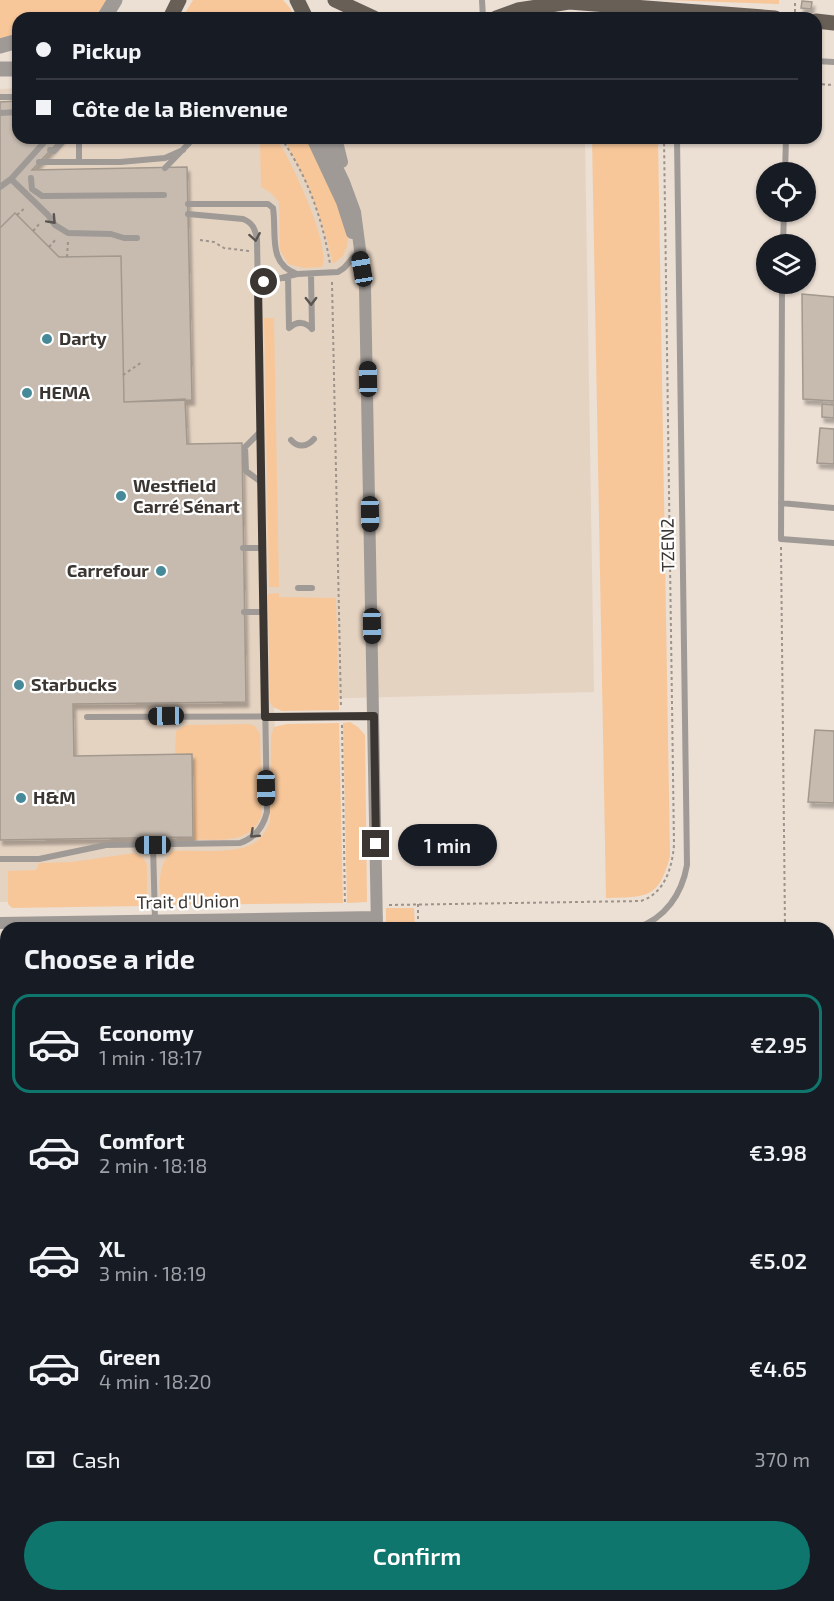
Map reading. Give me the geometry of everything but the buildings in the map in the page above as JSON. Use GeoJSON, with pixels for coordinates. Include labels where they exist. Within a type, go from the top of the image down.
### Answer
{"type":"FeatureCollection","features":[{"type":"Feature","properties":{"kind":"main road"},"geometry":{"type":"LineString","coordinates":[[334,0],[361,12]]}},
{"type":"Feature","properties":{"kind":"main road"},"geometry":{"type":"LineString","coordinates":[[512,12],[550,4],[578,2],[700,12]]}},
{"type":"Feature","properties":{"kind":"main road"},"geometry":{"type":"LineString","coordinates":[[537,12],[550,4]]}},
{"type":"Feature","properties":{"kind":"street"},"geometry":{"type":"LineString","coordinates":[[315,144],[342,202],[359,251]]}},
{"type":"Feature","properties":{"kind":"street"},"geometry":{"type":"LineString","coordinates":[[326,144],[355,212],[367,312],[377,922]]}},
{"type":"Feature","properties":{"kind":"street"},"geometry":{"type":"LineString","coordinates":[[338,144],[344,182]]}},
{"type":"Feature","properties":{"kind":"street","name":"Trait d'Union"},"geometry":{"type":"LineString","coordinates":[[78,922],[266,922]]}},
{"type":"Feature","properties":{"kind":"lane"},"geometry":{"type":"LineString","coordinates":[[0,188],[43,144]]}},
{"type":"Feature","properties":{"kind":"lane"},"geometry":{"type":"LineString","coordinates":[[50,150],[54,150],[60,144]]}},
{"type":"Feature","properties":{"kind":"lane"},"geometry":{"type":"LineString","coordinates":[[79,144],[79,162]]}},
{"type":"Feature","properties":{"kind":"lane"},"geometry":{"type":"LineString","coordinates":[[165,168],[188,144]]}},
{"type":"Feature","properties":{"kind":"lane","name":"TZEN2"},"geometry":{"type":"LineString","coordinates":[[650,922],[673,902],[684,882],[687,865],[677,144]]}},
{"type":"Feature","properties":{"kind":"lane"},"geometry":{"type":"LineString","coordinates":[[785,162],[786,144]]}},
{"type":"Feature","properties":{"kind":"lane"},"geometry":{"type":"LineString","coordinates":[[39,162],[120,162],[165,158],[183,150]]}},
{"type":"Feature","properties":{"kind":"lane"},"geometry":{"type":"LineString","coordinates":[[31,178],[32,189],[42,196],[165,195]]}},
{"type":"Feature","properties":{"kind":"lane"},"geometry":{"type":"LineString","coordinates":[[11,179],[48,215],[55,225],[66,232],[137,238]]}},
{"type":"Feature","properties":{"kind":"lane"},"geometry":{"type":"LineString","coordinates":[[188,204],[268,204],[273,208],[275,219],[276,258],[284,268],[297,274]]}},
{"type":"Feature","properties":{"kind":"lane"},"geometry":{"type":"LineString","coordinates":[[0,859],[39,859],[106,845],[240,843],[251,839],[264,823],[267,812],[256,230],[250,222],[232,216],[188,214]]}},
{"type":"Feature","properties":{"kind":"lane"},"geometry":{"type":"LineString","coordinates":[[258,284],[297,274],[331,273],[344,268],[359,251]]}},
{"type":"Feature","properties":{"kind":"lane"},"geometry":{"type":"LineString","coordinates":[[288,276],[289,328],[300,322],[312,329],[311,273]]}},
{"type":"Feature","properties":{"kind":"lane"},"geometry":{"type":"LineString","coordinates":[[782,294],[781,538],[834,543]]}},
{"type":"Feature","properties":{"kind":"lane"},"geometry":{"type":"LineString","coordinates":[[260,432],[245,447],[245,459],[246,471],[261,482]]}},
{"type":"Feature","properties":{"kind":"lane"},"geometry":{"type":"LineString","coordinates":[[291,440],[303,446],[314,439]]}},
{"type":"Feature","properties":{"kind":"lane"},"geometry":{"type":"LineString","coordinates":[[781,503],[834,508]]}},
{"type":"Feature","properties":{"kind":"lane"},"geometry":{"type":"LineString","coordinates":[[243,548],[262,548]]}},
{"type":"Feature","properties":{"kind":"lane"},"geometry":{"type":"LineString","coordinates":[[298,588],[312,588]]}},
{"type":"Feature","properties":{"kind":"lane"},"geometry":{"type":"LineString","coordinates":[[244,612],[263,612]]}},
{"type":"Feature","properties":{"kind":"lane"},"geometry":{"type":"LineString","coordinates":[[87,717],[374,716]]}},
{"type":"Feature","properties":{"kind":"lane"},"geometry":{"type":"LineString","coordinates":[[153,845],[155,921]]}},
{"type":"Feature","properties":{"kind":"path"},"geometry":{"type":"LineString","coordinates":[[284,144],[316,209],[325,236],[334,297],[345,905]]}},
{"type":"Feature","properties":{"kind":"path"},"geometry":{"type":"LineString","coordinates":[[386,905],[641,901],[652,897],[659,889],[666,879],[673,860],[664,144]]}},
{"type":"Feature","properties":{"kind":"path"},"geometry":{"type":"LineString","coordinates":[[17,215],[32,200]]}},
{"type":"Feature","properties":{"kind":"path"},"geometry":{"type":"LineString","coordinates":[[33,231],[48,215]]}},
{"type":"Feature","properties":{"kind":"path"},"geometry":{"type":"LineString","coordinates":[[49,247],[66,232]]}},
{"type":"Feature","properties":{"kind":"path"},"geometry":{"type":"LineString","coordinates":[[66,232],[67,256]]}},
{"type":"Feature","properties":{"kind":"path"},"geometry":{"type":"LineString","coordinates":[[200,240],[214,242],[224,248],[251,251]]}},
{"type":"Feature","properties":{"kind":"path"},"geometry":{"type":"LineString","coordinates":[[123,375],[142,362]]}},
{"type":"Feature","properties":{"kind":"path"},"geometry":{"type":"LineString","coordinates":[[781,538],[785,922]]}},
{"type":"Feature","properties":{"kind":"path"},"geometry":{"type":"LineString","coordinates":[[418,904],[418,922]]}},
{"type":"Feature","properties":{"kind":"shaded area"},"geometry":{"type":"Polygon","coordinates":[[[0,0],[111,0],[103,12],[12,12],[12,37],[0,40],[0,0]]]}},
{"type":"Feature","properties":{"kind":"shaded area"},"geometry":{"type":"Polygon","coordinates":[[[193,0],[283,0],[292,12],[186,12],[193,0]]]}},
{"type":"Feature","properties":{"kind":"shaded area"},"geometry":{"type":"Polygon","coordinates":[[[664,0],[779,0],[779,4],[664,0]]]}},
{"type":"Feature","properties":{"kind":"shaded area"},"geometry":{"type":"Polygon","coordinates":[[[12,88],[12,144],[585,144],[594,692],[274,700],[278,893],[0,902],[0,89],[12,88]]]}},
{"type":"Feature","properties":{"kind":"shaded area"},"geometry":{"type":"Polygon","coordinates":[[[260,144],[280,144],[292,166],[316,223],[324,257],[322,267],[304,268],[288,264],[280,250],[279,202],[261,187],[260,144]]]}},
{"type":"Feature","properties":{"kind":"shaded area"},"geometry":{"type":"Polygon","coordinates":[[[286,144],[310,144],[328,179],[348,236],[343,256],[333,264],[313,199],[286,144]]]}},
{"type":"Feature","properties":{"kind":"shaded area"},"geometry":{"type":"Polygon","coordinates":[[[592,144],[658,144],[670,856],[661,881],[649,893],[641,896],[606,898],[592,144]]]}},
{"type":"Feature","properties":{"kind":"shaded area"},"geometry":{"type":"Polygon","coordinates":[[[264,318],[274,318],[279,587],[269,587],[264,318]]]}},
{"type":"Feature","properties":{"kind":"shaded area"},"geometry":{"type":"Polygon","coordinates":[[[279,593],[279,597],[336,598],[339,710],[282,711],[273,707],[270,702],[268,594],[279,593]]]}},
{"type":"Feature","properties":{"kind":"shaded area"},"geometry":{"type":"Polygon","coordinates":[[[350,722],[365,735],[367,902],[347,903],[343,723],[350,722]]]}},
{"type":"Feature","properties":{"kind":"shaded area"},"geometry":{"type":"Polygon","coordinates":[[[339,723],[343,903],[164,905],[160,892],[160,876],[168,855],[173,851],[217,851],[240,848],[257,841],[265,832],[270,822],[271,736],[274,727],[287,724],[339,723]]]}},
{"type":"Feature","properties":{"kind":"shaded area"},"geometry":{"type":"Polygon","coordinates":[[[249,724],[255,726],[260,734],[262,814],[251,831],[243,836],[225,840],[194,840],[192,754],[175,754],[176,731],[186,725],[249,724]]]}},
{"type":"Feature","properties":{"kind":"shaded area"},"geometry":{"type":"Polygon","coordinates":[[[135,853],[143,857],[147,865],[147,902],[139,906],[12,908],[8,904],[8,871],[36,870],[39,863],[71,862],[135,853]]]}},
{"type":"Feature","properties":{"kind":"shaded area"},"geometry":{"type":"Polygon","coordinates":[[[386,908],[414,908],[415,922],[386,922],[386,908]]]}},
{"type":"Feature","properties":{"kind":"place","name":"Darty"},"geometry":{"type":"Point","coordinates":[47,339]}},
{"type":"Feature","properties":{"kind":"place","name":"HEMA"},"geometry":{"type":"Point","coordinates":[27,393]}},
{"type":"Feature","properties":{"kind":"place","name":"Westfield Carré Sénart"},"geometry":{"type":"Point","coordinates":[121,496]}},
{"type":"Feature","properties":{"kind":"place","name":"Carrefour"},"geometry":{"type":"Point","coordinates":[161,571]}},
{"type":"Feature","properties":{"kind":"place","name":"Starbucks"},"geometry":{"type":"Point","coordinates":[19,685]}},
{"type":"Feature","properties":{"kind":"place","name":"H&M"},"geometry":{"type":"Point","coordinates":[21,798]}},
{"type":"Feature","properties":{"kind":"route"},"geometry":{"type":"LineString","coordinates":[[264,282],[258,284],[265,717],[374,716],[376,844]]}}]}
